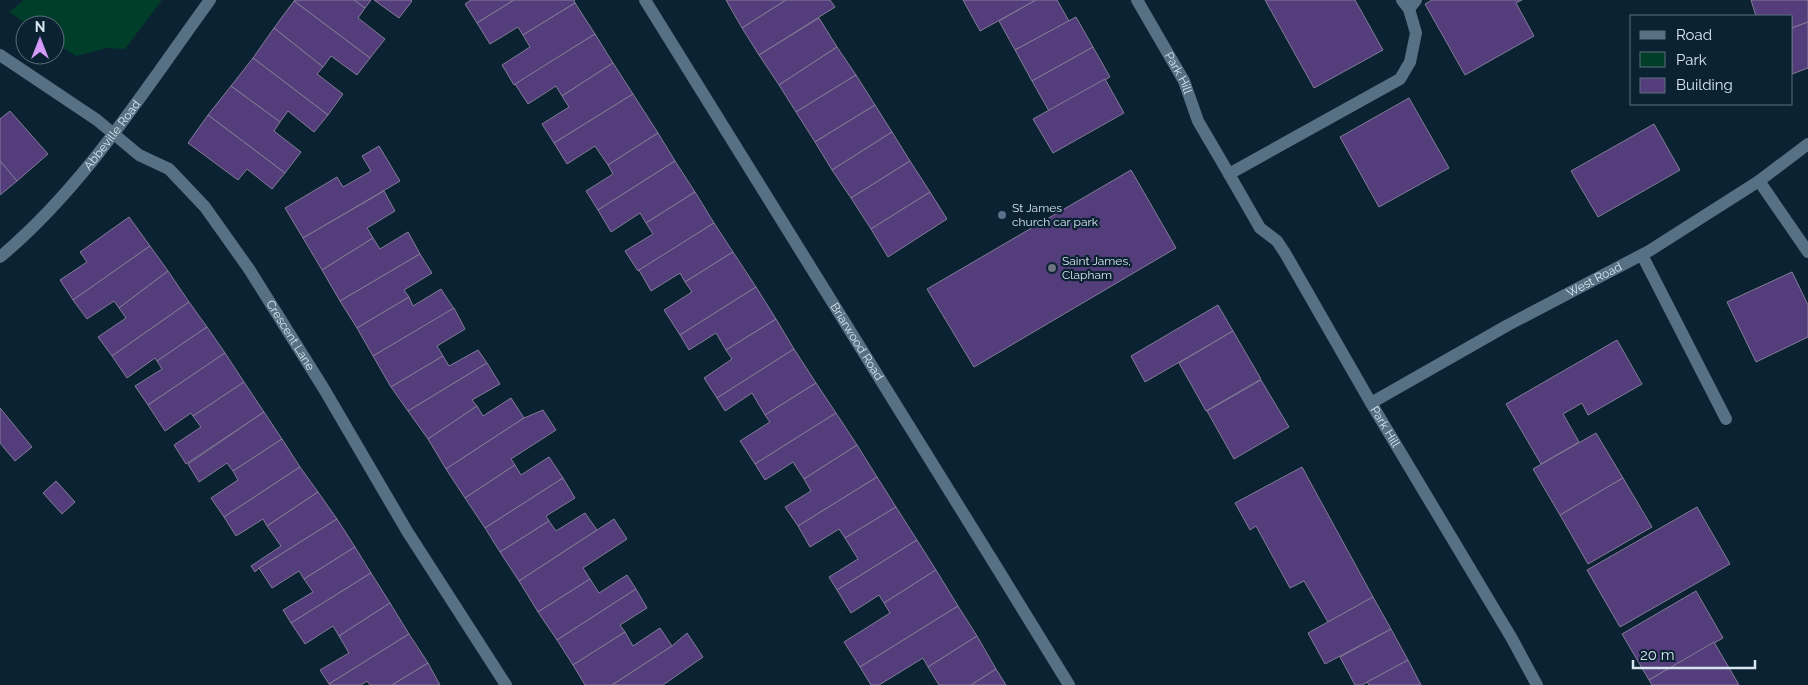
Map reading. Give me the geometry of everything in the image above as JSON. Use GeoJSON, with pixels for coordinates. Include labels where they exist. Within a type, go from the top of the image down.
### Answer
{"type":"FeatureCollection","features":[{"type":"Feature","properties":{"kind":"street","name":"Abbeville Road"},"geometry":{"type":"LineString","coordinates":[[0,257],[19,242],[57,204],[89,167],[210,0]]}},
{"type":"Feature","properties":{"kind":"street","name":"Briarwood Road"},"geometry":{"type":"LineString","coordinates":[[645,0],[830,301],[921,443],[1069,685]]}},
{"type":"Feature","properties":{"kind":"street","name":"Park Hill"},"geometry":{"type":"LineString","coordinates":[[1137,0],[1184,81],[1198,121],[1260,228],[1278,241],[1371,403],[1511,637],[1537,685]]}},
{"type":"Feature","properties":{"kind":"street"},"geometry":{"type":"LineString","coordinates":[[1229,174],[1400,79],[1410,62],[1416,33],[1409,3]]}},
{"type":"Feature","properties":{"kind":"street","name":"Crescent Lane"},"geometry":{"type":"LineString","coordinates":[[0,55],[114,133],[139,155],[169,169],[187,186],[210,215],[259,285],[324,389],[407,531],[506,685]]}},
{"type":"Feature","properties":{"kind":"street","name":"West Road"},"geometry":{"type":"LineString","coordinates":[[1371,403],[1508,325],[1642,255],[1759,181],[1808,144]]}},
{"type":"Feature","properties":{"kind":"street"},"geometry":{"type":"LineString","coordinates":[[1759,181],[1808,252]]}},
{"type":"Feature","properties":{"kind":"street"},"geometry":{"type":"LineString","coordinates":[[1642,255],[1726,419]]}},
{"type":"Feature","properties":{"kind":"green space"},"geometry":{"type":"Polygon","coordinates":[[[24,0],[162,0],[125,49],[107,48],[76,56],[65,49],[65,15],[15,16],[9,12],[24,0]]]}},
{"type":"Feature","properties":{"kind":"building"},"geometry":{"type":"Polygon","coordinates":[[[295,0],[354,0],[365,8],[358,18],[385,39],[370,58],[295,0]]]}},
{"type":"Feature","properties":{"kind":"building"},"geometry":{"type":"Polygon","coordinates":[[[354,0],[371,0],[365,8],[354,0]]]}},
{"type":"Feature","properties":{"kind":"building"},"geometry":{"type":"Polygon","coordinates":[[[374,0],[411,0],[412,1],[399,18],[374,0]]]}},
{"type":"Feature","properties":{"kind":"building"},"geometry":{"type":"Polygon","coordinates":[[[471,0],[514,0],[477,23],[465,4],[471,0]]]}},
{"type":"Feature","properties":{"kind":"building"},"geometry":{"type":"Polygon","coordinates":[[[514,0],[574,0],[575,3],[523,35],[518,27],[490,44],[477,23],[514,0]]]}},
{"type":"Feature","properties":{"kind":"building"},"geometry":{"type":"Polygon","coordinates":[[[726,0],[786,0],[742,28],[726,0]]]}},
{"type":"Feature","properties":{"kind":"building"},"geometry":{"type":"Polygon","coordinates":[[[786,0],[830,0],[835,7],[759,55],[742,28],[786,0]]]}},
{"type":"Feature","properties":{"kind":"building"},"geometry":{"type":"Polygon","coordinates":[[[963,0],[1036,0],[980,31],[963,0]]]}},
{"type":"Feature","properties":{"kind":"building"},"geometry":{"type":"Polygon","coordinates":[[[1036,0],[1057,0],[1069,21],[1015,50],[999,21],[1036,0]]]}},
{"type":"Feature","properties":{"kind":"building"},"geometry":{"type":"Polygon","coordinates":[[[1265,0],[1355,0],[1383,50],[1314,88],[1265,0]]]}},
{"type":"Feature","properties":{"kind":"building"},"geometry":{"type":"Polygon","coordinates":[[[1432,0],[1522,0],[1516,3],[1534,36],[1465,75],[1425,4],[1432,0]]]}},
{"type":"Feature","properties":{"kind":"building"},"geometry":{"type":"Polygon","coordinates":[[[1751,0],[1808,0],[1808,22],[1793,28],[1793,15],[1756,15],[1751,0]]]}},
{"type":"Feature","properties":{"kind":"building"},"geometry":{"type":"Polygon","coordinates":[[[294,1],[370,58],[357,75],[331,56],[323,67],[274,28],[294,1]]]}},
{"type":"Feature","properties":{"kind":"building"},"geometry":{"type":"Polygon","coordinates":[[[575,3],[595,34],[514,85],[502,65],[530,47],[523,35],[575,3]]]}},
{"type":"Feature","properties":{"kind":"building"},"geometry":{"type":"Polygon","coordinates":[[[1076,17],[1093,47],[1032,81],[1015,50],[1076,17]]]}},
{"type":"Feature","properties":{"kind":"building"},"geometry":{"type":"Polygon","coordinates":[[[819,18],[837,47],[779,85],[759,55],[819,18]]]}},
{"type":"Feature","properties":{"kind":"building"},"geometry":{"type":"Polygon","coordinates":[[[1808,22],[1808,68],[1793,74],[1793,28],[1808,22]]]}},
{"type":"Feature","properties":{"kind":"building"},"geometry":{"type":"Polygon","coordinates":[[[274,28],[323,67],[317,74],[343,94],[328,115],[253,58],[274,28]]]}},
{"type":"Feature","properties":{"kind":"building"},"geometry":{"type":"Polygon","coordinates":[[[595,34],[613,63],[562,96],[556,86],[528,104],[515,84],[595,34]]]}},
{"type":"Feature","properties":{"kind":"building"},"geometry":{"type":"Polygon","coordinates":[[[837,47],[856,75],[796,112],[779,85],[837,47]]]}},
{"type":"Feature","properties":{"kind":"building"},"geometry":{"type":"Polygon","coordinates":[[[1093,47],[1110,77],[1049,111],[1032,81],[1093,47]]]}},
{"type":"Feature","properties":{"kind":"building"},"geometry":{"type":"Polygon","coordinates":[[[253,58],[328,115],[314,132],[288,111],[280,122],[231,86],[253,58]]]}},
{"type":"Feature","properties":{"kind":"building"},"geometry":{"type":"Polygon","coordinates":[[[613,63],[633,94],[554,143],[542,124],[569,107],[562,96],[613,63]]]}},
{"type":"Feature","properties":{"kind":"building"},"geometry":{"type":"Polygon","coordinates":[[[856,75],[875,105],[815,142],[796,112],[856,75]]]}},
{"type":"Feature","properties":{"kind":"building"},"geometry":{"type":"Polygon","coordinates":[[[1105,79],[1124,113],[1053,153],[1033,119],[1105,79]]]}},
{"type":"Feature","properties":{"kind":"building"},"geometry":{"type":"Polygon","coordinates":[[[231,86],[280,122],[274,131],[301,152],[285,173],[208,115],[231,86]]]}},
{"type":"Feature","properties":{"kind":"building"},"geometry":{"type":"Polygon","coordinates":[[[633,94],[658,133],[608,165],[595,146],[567,164],[554,143],[633,94]]]}},
{"type":"Feature","properties":{"kind":"building"},"geometry":{"type":"Polygon","coordinates":[[[1409,98],[1449,168],[1379,207],[1340,137],[1409,98]]]}},
{"type":"Feature","properties":{"kind":"building"},"geometry":{"type":"Polygon","coordinates":[[[875,105],[892,132],[832,170],[815,142],[875,105]]]}},
{"type":"Feature","properties":{"kind":"building"},"geometry":{"type":"Polygon","coordinates":[[[10,111],[48,154],[17,181],[0,161],[0,119],[10,111]]]}},
{"type":"Feature","properties":{"kind":"building"},"geometry":{"type":"Polygon","coordinates":[[[208,115],[285,173],[272,189],[247,169],[238,180],[188,143],[208,115]]]}},
{"type":"Feature","properties":{"kind":"building"},"geometry":{"type":"Polygon","coordinates":[[[1654,124],[1680,170],[1598,217],[1571,171],[1654,124]]]}},
{"type":"Feature","properties":{"kind":"building"},"geometry":{"type":"Polygon","coordinates":[[[892,132],[910,161],[851,198],[832,170],[892,132]]]}},
{"type":"Feature","properties":{"kind":"building"},"geometry":{"type":"Polygon","coordinates":[[[658,133],[675,161],[598,210],[586,191],[613,174],[608,165],[658,133]]]}},
{"type":"Feature","properties":{"kind":"building"},"geometry":{"type":"Polygon","coordinates":[[[379,146],[400,181],[303,238],[285,208],[337,177],[343,187],[371,171],[362,156],[379,146]]]}},
{"type":"Feature","properties":{"kind":"building"},"geometry":{"type":"Polygon","coordinates":[[[0,161],[17,181],[0,195],[0,161]]]}},
{"type":"Feature","properties":{"kind":"building"},"geometry":{"type":"Polygon","coordinates":[[[675,161],[695,192],[646,223],[640,213],[611,232],[598,210],[675,161]]]}},
{"type":"Feature","properties":{"kind":"building"},"geometry":{"type":"Polygon","coordinates":[[[910,161],[930,192],[871,229],[851,198],[910,161]]]}},
{"type":"Feature","properties":{"kind":"building","name":"Saint James, Clapham"},"geometry":{"type":"Polygon","coordinates":[[[1131,170],[1176,248],[974,367],[927,289],[1131,170]]]}},
{"type":"Feature","properties":{"kind":"building"},"geometry":{"type":"Polygon","coordinates":[[[384,191],[395,211],[367,228],[373,238],[322,270],[303,238],[384,191]]]}},
{"type":"Feature","properties":{"kind":"building"},"geometry":{"type":"Polygon","coordinates":[[[695,192],[714,223],[638,271],[625,251],[653,234],[646,223],[695,192]]]}},
{"type":"Feature","properties":{"kind":"building"},"geometry":{"type":"Polygon","coordinates":[[[930,192],[947,219],[888,257],[871,229],[930,192]]]}},
{"type":"Feature","properties":{"kind":"building"},"geometry":{"type":"Polygon","coordinates":[[[129,217],[150,246],[73,300],[60,280],[87,262],[80,252],[129,217]]]}},
{"type":"Feature","properties":{"kind":"building"},"geometry":{"type":"Polygon","coordinates":[[[714,223],[733,252],[685,282],[680,273],[651,291],[639,270],[714,223]]]}},
{"type":"Feature","properties":{"kind":"building"},"geometry":{"type":"Polygon","coordinates":[[[408,232],[420,254],[340,301],[322,270],[373,238],[380,249],[408,232]]]}},
{"type":"Feature","properties":{"kind":"building"},"geometry":{"type":"Polygon","coordinates":[[[150,246],[168,271],[119,308],[114,301],[87,319],[73,300],[150,246]]]}},
{"type":"Feature","properties":{"kind":"building"},"geometry":{"type":"Polygon","coordinates":[[[733,252],[756,287],[680,335],[664,310],[692,292],[685,282],[733,252]]]}},
{"type":"Feature","properties":{"kind":"building"},"geometry":{"type":"Polygon","coordinates":[[[420,254],[432,273],[404,290],[409,297],[357,328],[340,301],[420,254]]]}},
{"type":"Feature","properties":{"kind":"building"},"geometry":{"type":"Polygon","coordinates":[[[168,271],[189,302],[112,356],[98,337],[126,318],[119,308],[168,271]]]}},
{"type":"Feature","properties":{"kind":"building"},"geometry":{"type":"Polygon","coordinates":[[[1792,272],[1808,305],[1808,337],[1756,362],[1727,302],[1792,272]]]}},
{"type":"Feature","properties":{"kind":"building"},"geometry":{"type":"Polygon","coordinates":[[[756,287],[776,319],[726,350],[716,333],[689,350],[680,335],[756,287]]]}},
{"type":"Feature","properties":{"kind":"building"},"geometry":{"type":"Polygon","coordinates":[[[441,289],[454,309],[373,356],[357,328],[409,297],[413,306],[441,289]]]}},
{"type":"Feature","properties":{"kind":"building"},"geometry":{"type":"Polygon","coordinates":[[[189,302],[207,327],[157,361],[155,358],[127,378],[112,356],[189,302]]]}},
{"type":"Feature","properties":{"kind":"building"},"geometry":{"type":"Polygon","coordinates":[[[1218,305],[1233,331],[1145,382],[1131,356],[1218,305]]]}},
{"type":"Feature","properties":{"kind":"building"},"geometry":{"type":"Polygon","coordinates":[[[454,308],[465,329],[437,346],[443,356],[391,387],[373,356],[454,308]]]}},
{"type":"Feature","properties":{"kind":"building"},"geometry":{"type":"Polygon","coordinates":[[[776,319],[794,349],[717,398],[704,378],[732,359],[726,350],[776,319]]]}},
{"type":"Feature","properties":{"kind":"building"},"geometry":{"type":"Polygon","coordinates":[[[207,327],[225,353],[148,405],[135,386],[162,369],[157,361],[207,327]]]}},
{"type":"Feature","properties":{"kind":"building"},"geometry":{"type":"Polygon","coordinates":[[[1233,331],[1261,379],[1206,411],[1179,363],[1233,331]]]}},
{"type":"Feature","properties":{"kind":"building"},"geometry":{"type":"Polygon","coordinates":[[[1617,340],[1642,384],[1588,415],[1582,403],[1563,414],[1579,442],[1541,464],[1506,404],[1617,340]]]}},
{"type":"Feature","properties":{"kind":"building"},"geometry":{"type":"Polygon","coordinates":[[[794,349],[816,383],[765,415],[752,393],[725,411],[717,398],[794,349]]]}},
{"type":"Feature","properties":{"kind":"building"},"geometry":{"type":"Polygon","coordinates":[[[478,350],[487,363],[408,411],[391,387],[443,356],[449,366],[478,350]]]}},
{"type":"Feature","properties":{"kind":"building"},"geometry":{"type":"Polygon","coordinates":[[[225,353],[244,382],[193,416],[191,413],[165,431],[148,405],[225,353]]]}},
{"type":"Feature","properties":{"kind":"building"},"geometry":{"type":"Polygon","coordinates":[[[487,363],[500,384],[472,400],[477,406],[428,439],[408,411],[487,363]]]}},
{"type":"Feature","properties":{"kind":"building"},"geometry":{"type":"Polygon","coordinates":[[[1261,380],[1289,427],[1234,459],[1207,411],[1261,380]]]}},
{"type":"Feature","properties":{"kind":"building"},"geometry":{"type":"Polygon","coordinates":[[[244,382],[264,412],[186,464],[174,445],[201,427],[193,416],[244,382]]]}},
{"type":"Feature","properties":{"kind":"building"},"geometry":{"type":"Polygon","coordinates":[[[816,383],[836,413],[755,464],[740,441],[770,422],[765,415],[816,383]]]}},
{"type":"Feature","properties":{"kind":"building"},"geometry":{"type":"Polygon","coordinates":[[[511,398],[524,418],[446,469],[428,439],[477,406],[483,416],[511,398]]]}},
{"type":"Feature","properties":{"kind":"building"},"geometry":{"type":"Polygon","coordinates":[[[0,408],[32,447],[15,461],[0,443],[0,408]]]}},
{"type":"Feature","properties":{"kind":"building"},"geometry":{"type":"Polygon","coordinates":[[[543,410],[556,430],[511,459],[515,465],[465,498],[446,469],[524,418],[543,410]]]}},
{"type":"Feature","properties":{"kind":"building"},"geometry":{"type":"Polygon","coordinates":[[[264,412],[282,439],[233,471],[227,463],[199,482],[188,464],[264,412]]]}},
{"type":"Feature","properties":{"kind":"building"},"geometry":{"type":"Polygon","coordinates":[[[836,413],[857,445],[804,479],[793,462],[765,480],[755,464],[836,413]]]}},
{"type":"Feature","properties":{"kind":"building"},"geometry":{"type":"Polygon","coordinates":[[[1596,433],[1623,478],[1560,515],[1533,469],[1596,433]]]}},
{"type":"Feature","properties":{"kind":"building"},"geometry":{"type":"Polygon","coordinates":[[[282,439],[300,467],[224,517],[211,498],[238,480],[233,471],[282,439]]]}},
{"type":"Feature","properties":{"kind":"building"},"geometry":{"type":"Polygon","coordinates":[[[857,445],[877,477],[798,526],[785,507],[811,491],[804,479],[857,445]]]}},
{"type":"Feature","properties":{"kind":"building"},"geometry":{"type":"Polygon","coordinates":[[[549,457],[563,478],[485,528],[465,498],[515,465],[521,475],[549,457]]]}},
{"type":"Feature","properties":{"kind":"building"},"geometry":{"type":"Polygon","coordinates":[[[300,467],[318,492],[267,526],[263,519],[236,536],[224,517],[300,467]]]}},
{"type":"Feature","properties":{"kind":"building"},"geometry":{"type":"Polygon","coordinates":[[[1302,467],[1373,597],[1328,622],[1304,581],[1290,588],[1256,526],[1250,530],[1235,503],[1302,467]]]}},
{"type":"Feature","properties":{"kind":"building"},"geometry":{"type":"Polygon","coordinates":[[[877,477],[896,507],[845,538],[839,529],[810,547],[798,526],[877,477]]]}},
{"type":"Feature","properties":{"kind":"building"},"geometry":{"type":"Polygon","coordinates":[[[563,478],[575,498],[546,516],[549,521],[500,552],[485,528],[563,478]]]}},
{"type":"Feature","properties":{"kind":"building"},"geometry":{"type":"Polygon","coordinates":[[[1623,478],[1652,527],[1588,564],[1560,515],[1623,478]]]}},
{"type":"Feature","properties":{"kind":"building"},"geometry":{"type":"Polygon","coordinates":[[[56,481],[75,502],[62,514],[43,493],[56,481]]]}},
{"type":"Feature","properties":{"kind":"building"},"geometry":{"type":"Polygon","coordinates":[[[318,492],[337,519],[255,572],[251,566],[281,546],[267,526],[318,492]]]}},
{"type":"Feature","properties":{"kind":"building"},"geometry":{"type":"Polygon","coordinates":[[[896,507],[917,540],[837,590],[829,577],[858,559],[845,538],[896,507]]]}},
{"type":"Feature","properties":{"kind":"building"},"geometry":{"type":"Polygon","coordinates":[[[1697,507],[1730,564],[1620,627],[1587,570],[1697,507]]]}},
{"type":"Feature","properties":{"kind":"building"},"geometry":{"type":"Polygon","coordinates":[[[585,513],[597,530],[519,581],[500,552],[549,521],[556,531],[585,513]]]}},
{"type":"Feature","properties":{"kind":"building"},"geometry":{"type":"Polygon","coordinates":[[[337,519],[355,547],[304,579],[299,571],[272,588],[259,568],[337,519]]]}},
{"type":"Feature","properties":{"kind":"building"},"geometry":{"type":"Polygon","coordinates":[[[614,519],[627,539],[583,568],[590,579],[538,612],[519,581],[614,519]]]}},
{"type":"Feature","properties":{"kind":"building"},"geometry":{"type":"Polygon","coordinates":[[[917,540],[936,570],[884,603],[879,595],[851,613],[837,590],[917,540]]]}},
{"type":"Feature","properties":{"kind":"building"},"geometry":{"type":"Polygon","coordinates":[[[355,547],[371,573],[291,623],[283,610],[313,592],[304,579],[355,547]]]}},
{"type":"Feature","properties":{"kind":"building"},"geometry":{"type":"Polygon","coordinates":[[[936,570],[958,606],[860,667],[844,642],[890,613],[884,603],[936,570]]]}},
{"type":"Feature","properties":{"kind":"building"},"geometry":{"type":"Polygon","coordinates":[[[371,573],[390,603],[339,636],[333,626],[305,644],[291,623],[371,573]]]}},
{"type":"Feature","properties":{"kind":"building"},"geometry":{"type":"Polygon","coordinates":[[[627,575],[636,589],[557,640],[538,612],[590,579],[599,593],[627,575]]]}},
{"type":"Feature","properties":{"kind":"building"},"geometry":{"type":"Polygon","coordinates":[[[636,589],[647,608],[620,625],[625,632],[573,665],[557,640],[636,589]]]}},
{"type":"Feature","properties":{"kind":"building"},"geometry":{"type":"Polygon","coordinates":[[[1696,591],[1723,638],[1649,680],[1622,634],[1696,591]]]}},
{"type":"Feature","properties":{"kind":"building"},"geometry":{"type":"Polygon","coordinates":[[[1373,597],[1391,629],[1325,664],[1308,633],[1373,597]]]}},
{"type":"Feature","properties":{"kind":"building"},"geometry":{"type":"Polygon","coordinates":[[[390,603],[409,634],[329,684],[320,670],[349,653],[339,636],[390,603]]]}},
{"type":"Feature","properties":{"kind":"building"},"geometry":{"type":"Polygon","coordinates":[[[958,606],[977,636],[928,667],[923,658],[879,685],[871,685],[860,667],[958,606]]]}},
{"type":"Feature","properties":{"kind":"building"},"geometry":{"type":"Polygon","coordinates":[[[660,628],[672,646],[612,685],[585,685],[573,665],[625,632],[633,646],[660,628]]]}},
{"type":"Feature","properties":{"kind":"building"},"geometry":{"type":"Polygon","coordinates":[[[1391,629],[1408,660],[1362,685],[1355,685],[1340,657],[1391,629]]]}},
{"type":"Feature","properties":{"kind":"building"},"geometry":{"type":"Polygon","coordinates":[[[687,633],[703,657],[663,685],[612,685],[672,646],[687,633]]]}},
{"type":"Feature","properties":{"kind":"building"},"geometry":{"type":"Polygon","coordinates":[[[409,634],[428,663],[392,685],[370,685],[367,681],[361,685],[329,684],[409,634]]]}},
{"type":"Feature","properties":{"kind":"building"},"geometry":{"type":"Polygon","coordinates":[[[977,636],[996,669],[971,685],[939,685],[928,667],[977,636]]]}},
{"type":"Feature","properties":{"kind":"building"},"geometry":{"type":"Polygon","coordinates":[[[1714,642],[1739,685],[1652,685],[1649,680],[1714,642]]]}},
{"type":"Feature","properties":{"kind":"building"},"geometry":{"type":"Polygon","coordinates":[[[1408,660],[1421,685],[1369,685],[1367,682],[1408,660]]]}},
{"type":"Feature","properties":{"kind":"building"},"geometry":{"type":"Polygon","coordinates":[[[428,663],[440,685],[392,685],[428,663]]]}},
{"type":"Feature","properties":{"kind":"building"},"geometry":{"type":"Polygon","coordinates":[[[996,669],[1006,685],[971,685],[996,669]]]}},
{"type":"Feature","properties":{"kind":"place","name":"St James church car park"},"geometry":{"type":"Point","coordinates":[1002,215]}},
{"type":"Feature","properties":{"kind":"place","name":"Saint James, Clapham"},"geometry":{"type":"Point","coordinates":[1052,268]}}]}
